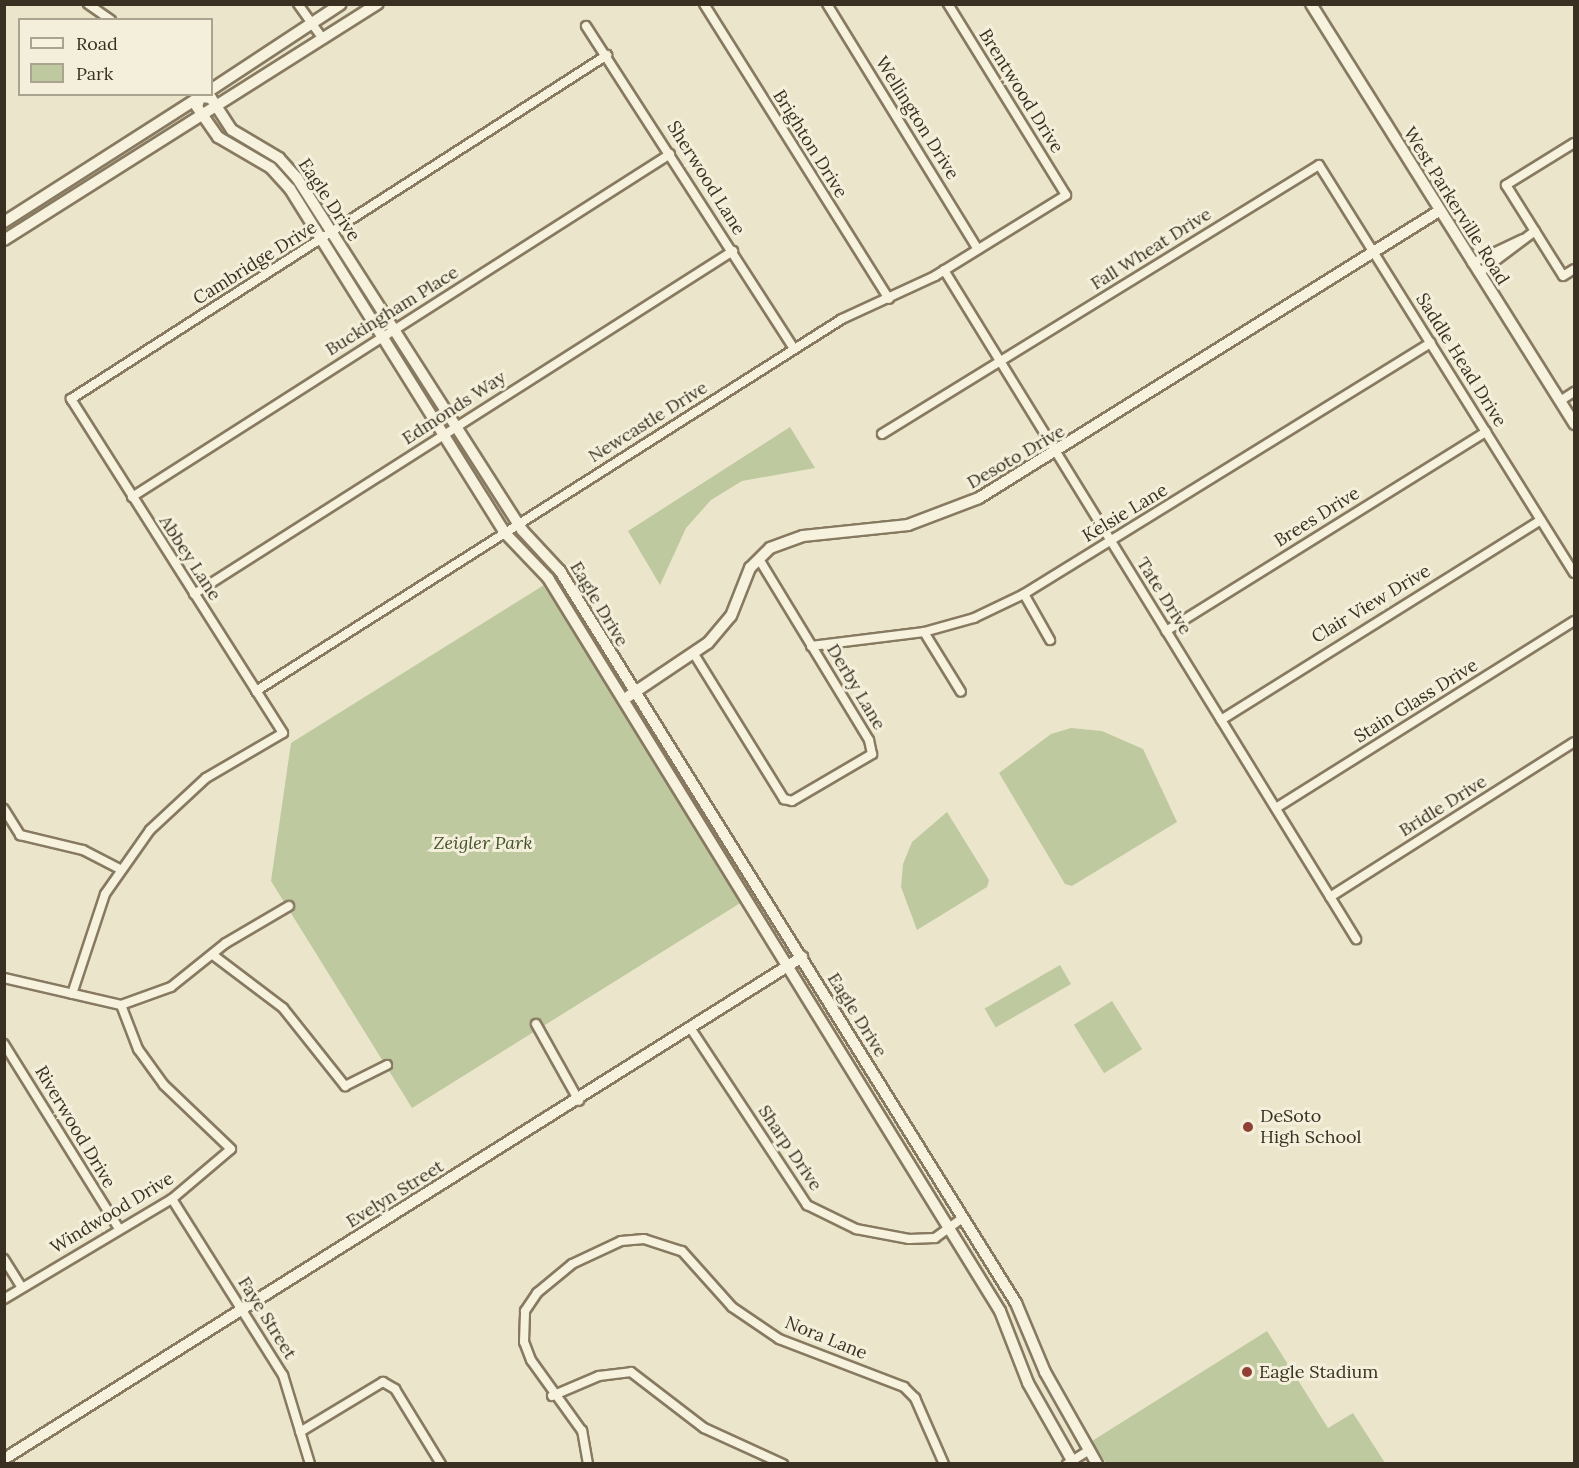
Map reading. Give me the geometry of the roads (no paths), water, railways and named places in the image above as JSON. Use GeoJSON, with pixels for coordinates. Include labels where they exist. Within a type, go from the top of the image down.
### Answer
{"type":"FeatureCollection","features":[{"type":"Feature","properties":{"kind":"street"},"geometry":{"type":"LineString","coordinates":[[88,4],[108,18]]}},
{"type":"Feature","properties":{"kind":"street"},"geometry":{"type":"LineString","coordinates":[[298,4],[323,39]]}},
{"type":"Feature","properties":{"kind":"street"},"geometry":{"type":"LineString","coordinates":[[213,88],[341,4]]}},
{"type":"Feature","properties":{"kind":"street"},"geometry":{"type":"LineString","coordinates":[[4,240],[378,4]]}},
{"type":"Feature","properties":{"kind":"street","name":"Brighton Drive"},"geometry":{"type":"LineString","coordinates":[[704,4],[889,300]]}},
{"type":"Feature","properties":{"kind":"street","name":"Wellington Drive"},"geometry":{"type":"LineString","coordinates":[[827,4],[978,249]]}},
{"type":"Feature","properties":{"kind":"street","name":"Brentwood Drive"},"geometry":{"type":"LineString","coordinates":[[948,4],[1066,195]]}},
{"type":"Feature","properties":{"kind":"street","name":"West Parkerville Road"},"geometry":{"type":"LineString","coordinates":[[1311,4],[1575,424]]}},
{"type":"Feature","properties":{"kind":"street","name":"Sherwood Lane"},"geometry":{"type":"LineString","coordinates":[[586,26],[607,55],[794,349]]}},
{"type":"Feature","properties":{"kind":"street","name":"Cambridge Drive"},"geometry":{"type":"LineString","coordinates":[[71,399],[607,55]]}},
{"type":"Feature","properties":{"kind":"street"},"geometry":{"type":"LineString","coordinates":[[4,222],[199,96]]}},
{"type":"Feature","properties":{"kind":"street"},"geometry":{"type":"LineString","coordinates":[[201,96],[201,114]]}},
{"type":"Feature","properties":{"kind":"street","name":"Eagle Drive"},"geometry":{"type":"LineString","coordinates":[[204,96],[210,98],[232,130],[288,167],[518,524],[560,571],[633,692],[756,882],[1016,1303],[1045,1372],[1097,1464]]}},
{"type":"Feature","properties":{"kind":"street","name":"Eagle Drive"},"geometry":{"type":"LineString","coordinates":[[201,114],[218,137],[280,177],[504,532],[548,578],[639,730],[1000,1311],[1028,1383],[1071,1462]]}},
{"type":"Feature","properties":{"kind":"street"},"geometry":{"type":"LineString","coordinates":[[1575,143],[1506,185],[1563,276],[1575,269]]}},
{"type":"Feature","properties":{"kind":"street","name":"Buckingham Place"},"geometry":{"type":"LineString","coordinates":[[132,497],[670,153]]}},
{"type":"Feature","properties":{"kind":"street","name":"Saddle Head Drive"},"geometry":{"type":"LineString","coordinates":[[1319,165],[1575,573]]}},
{"type":"Feature","properties":{"kind":"street","name":"Fall Wheat Drive"},"geometry":{"type":"LineString","coordinates":[[882,434],[1319,165]]}},
{"type":"Feature","properties":{"kind":"street"},"geometry":{"type":"LineString","coordinates":[[55,189],[64,202]]}},
{"type":"Feature","properties":{"kind":"street","name":"Newcastle Drive"},"geometry":{"type":"LineString","coordinates":[[256,691],[794,349],[858,310],[889,300],[944,270],[1066,195]]}},
{"type":"Feature","properties":{"kind":"street","name":"Desoto Drive"},"geometry":{"type":"LineString","coordinates":[[621,700],[694,654],[731,616],[744,579],[770,548],[803,536],[891,529],[948,513],[1056,453],[1376,253],[1439,211]]}},
{"type":"Feature","properties":{"kind":"street"},"geometry":{"type":"LineString","coordinates":[[1476,268],[1535,231]]}},
{"type":"Feature","properties":{"kind":"street","name":"Edmonds Way"},"geometry":{"type":"LineString","coordinates":[[194,594],[733,251]]}},
{"type":"Feature","properties":{"kind":"street","name":"Tate Drive"},"geometry":{"type":"LineString","coordinates":[[944,270],[1356,939]]}},
{"type":"Feature","properties":{"kind":"street","name":"Kelsie Lane"},"geometry":{"type":"LineString","coordinates":[[811,646],[924,632],[974,618],[1024,594],[1431,343]]}},
{"type":"Feature","properties":{"kind":"street"},"geometry":{"type":"LineString","coordinates":[[1560,401],[1575,392]]}},
{"type":"Feature","properties":{"kind":"street","name":"Abbey Lane"},"geometry":{"type":"LineString","coordinates":[[71,399],[283,733],[181,799],[120,869]]}},
{"type":"Feature","properties":{"kind":"street","name":"Brees Drive"},"geometry":{"type":"LineString","coordinates":[[1166,631],[1486,432]]}},
{"type":"Feature","properties":{"kind":"street","name":"Clair View Drive"},"geometry":{"type":"LineString","coordinates":[[1221,720],[1541,520]]}},
{"type":"Feature","properties":{"kind":"street","name":"Derby Lane"},"geometry":{"type":"LineString","coordinates":[[694,654],[778,791],[792,801],[862,761],[873,748],[759,559]]}},
{"type":"Feature","properties":{"kind":"street"},"geometry":{"type":"LineString","coordinates":[[548,578],[560,571]]}},
{"type":"Feature","properties":{"kind":"street"},"geometry":{"type":"LineString","coordinates":[[1024,594],[1050,640]]}},
{"type":"Feature","properties":{"kind":"street","name":"Stain Glass Drive"},"geometry":{"type":"LineString","coordinates":[[1276,808],[1575,621]]}},
{"type":"Feature","properties":{"kind":"street"},"geometry":{"type":"LineString","coordinates":[[924,632],[961,692]]}},
{"type":"Feature","properties":{"kind":"street"},"geometry":{"type":"LineString","coordinates":[[639,730],[648,727],[694,789]]}},
{"type":"Feature","properties":{"kind":"street","name":"Bridle Drive"},"geometry":{"type":"LineString","coordinates":[[1330,897],[1575,742]]}},
{"type":"Feature","properties":{"kind":"street"},"geometry":{"type":"LineString","coordinates":[[4,809],[20,835],[84,850],[120,869],[92,924],[72,994]]}},
{"type":"Feature","properties":{"kind":"street"},"geometry":{"type":"LineString","coordinates":[[740,892],[756,882]]}},
{"type":"Feature","properties":{"kind":"street"},"geometry":{"type":"LineString","coordinates":[[4,978],[121,1005],[171,987],[213,955],[289,906]]}},
{"type":"Feature","properties":{"kind":"street"},"geometry":{"type":"LineString","coordinates":[[213,955],[284,1008],[345,1086],[387,1065]]}},
{"type":"Feature","properties":{"kind":"street","name":"Evelyn Street"},"geometry":{"type":"LineString","coordinates":[[4,1459],[579,1101],[802,957]]}},
{"type":"Feature","properties":{"kind":"street","name":"Windwood Drive"},"geometry":{"type":"LineString","coordinates":[[4,1299],[118,1227],[172,1199],[231,1149],[164,1085],[138,1049],[121,1005]]}},
{"type":"Feature","properties":{"kind":"street"},"geometry":{"type":"LineString","coordinates":[[536,1024],[579,1101]]}},
{"type":"Feature","properties":{"kind":"street","name":"Sharp Drive"},"geometry":{"type":"LineString","coordinates":[[691,1029],[807,1205],[835,1222],[882,1236],[935,1238],[963,1218]]}},
{"type":"Feature","properties":{"kind":"street","name":"Riverwood Drive"},"geometry":{"type":"LineString","coordinates":[[4,1044],[118,1227]]}},
{"type":"Feature","properties":{"kind":"street"},"geometry":{"type":"LineString","coordinates":[[864,1092],[879,1082]]}},
{"type":"Feature","properties":{"kind":"street","name":"Faye Street"},"geometry":{"type":"LineString","coordinates":[[172,1199],[283,1375],[310,1464]]}},
{"type":"Feature","properties":{"kind":"street","name":"Nora Lane"},"geometry":{"type":"LineString","coordinates":[[588,1464],[582,1431],[552,1396],[524,1342],[525,1311],[549,1281],[590,1254],[621,1241],[667,1243],[695,1262],[732,1307],[779,1339],[904,1387],[915,1398],[944,1464]]}},
{"type":"Feature","properties":{"kind":"street"},"geometry":{"type":"LineString","coordinates":[[4,1259],[22,1288]]}},
{"type":"Feature","properties":{"kind":"street"},"geometry":{"type":"LineString","coordinates":[[552,1396],[599,1376],[631,1372],[705,1428],[783,1464]]}},
{"type":"Feature","properties":{"kind":"street"},"geometry":{"type":"LineString","coordinates":[[300,1432],[383,1382],[395,1389],[441,1464]]}},
{"type":"Feature","properties":{"kind":"street"},"geometry":{"type":"LineString","coordinates":[[1071,1462],[1089,1450]]}},
{"type":"Feature","properties":{"kind":"place","name":"DeSoto High School"},"geometry":{"type":"Point","coordinates":[1248,1127]}},
{"type":"Feature","properties":{"kind":"place","name":"Eagle Stadium"},"geometry":{"type":"Point","coordinates":[1247,1372]}},
{"type":"Feature","properties":{"kind":"park label","name":"Zeigler Park"},"geometry":{"type":"Point","coordinates":[483,843]}}]}
